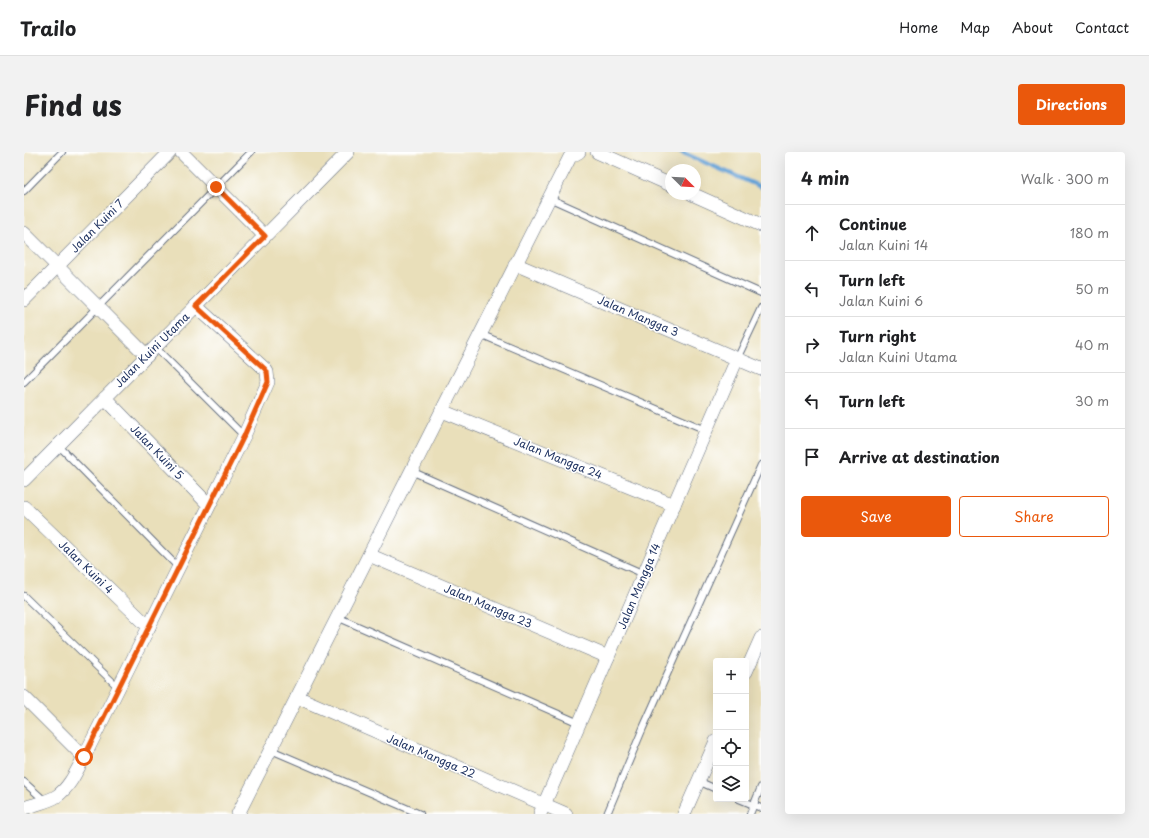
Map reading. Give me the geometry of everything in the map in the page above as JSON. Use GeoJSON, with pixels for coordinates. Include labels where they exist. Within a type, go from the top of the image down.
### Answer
{"type":"FeatureCollection","features":[{"type":"Feature","properties":{"kind":"street","name":"Jalan Kuini 7"},"geometry":{"type":"LineString","coordinates":[[24,300],[170,152]]}},
{"type":"Feature","properties":{"kind":"street"},"geometry":{"type":"LineString","coordinates":[[181,152],[265,236]]}},
{"type":"Feature","properties":{"kind":"street","name":"Jalan Kuini Utama"},"geometry":{"type":"LineString","coordinates":[[24,480],[348,152]]}},
{"type":"Feature","properties":{"kind":"street"},"geometry":{"type":"LineString","coordinates":[[238,814],[570,157],[580,152]]}},
{"type":"Feature","properties":{"kind":"street"},"geometry":{"type":"LineString","coordinates":[[597,152],[665,182]]}},
{"type":"Feature","properties":{"kind":"street"},"geometry":{"type":"LineString","coordinates":[[701,198],[761,224]]}},
{"type":"Feature","properties":{"kind":"street"},"geometry":{"type":"LineString","coordinates":[[24,233],[98,307],[151,351]]}},
{"type":"Feature","properties":{"kind":"street","name":"Jalan Mangga 3"},"geometry":{"type":"LineString","coordinates":[[516,264],[761,369]]}},
{"type":"Feature","properties":{"kind":"street"},"geometry":{"type":"LineString","coordinates":[[24,808],[57,796],[68,785],[119,688],[244,436],[267,383],[268,377],[265,369],[196,306]]}},
{"type":"Feature","properties":{"kind":"street","name":"Jalan Mangga 14"},"geometry":{"type":"LineString","coordinates":[[542,809],[738,358]]}},
{"type":"Feature","properties":{"kind":"street","name":"Jalan Kuini 5"},"geometry":{"type":"LineString","coordinates":[[105,398],[209,505]]}},
{"type":"Feature","properties":{"kind":"street","name":"Jalan Mangga 24"},"geometry":{"type":"LineString","coordinates":[[442,411],[674,505]]}},
{"type":"Feature","properties":{"kind":"street","name":"Jalan Kuini 4"},"geometry":{"type":"LineString","coordinates":[[24,507],[149,627]]}},
{"type":"Feature","properties":{"kind":"street","name":"Jalan Mangga 23"},"geometry":{"type":"LineString","coordinates":[[369,555],[608,657]]}},
{"type":"Feature","properties":{"kind":"street"},"geometry":{"type":"LineString","coordinates":[[749,668],[754,660],[761,638]]}},
{"type":"Feature","properties":{"kind":"street","name":"Jalan Mangga 22"},"geometry":{"type":"LineString","coordinates":[[297,697],[542,809],[566,814]]}},
{"type":"Feature","properties":{"kind":"street"},"geometry":{"type":"LineString","coordinates":[[24,698],[84,757]]}},
{"type":"Feature","properties":{"kind":"street"},"geometry":{"type":"LineString","coordinates":[[684,814],[713,748]]}},
{"type":"Feature","properties":{"kind":"lane"},"geometry":{"type":"LineString","coordinates":[[24,191],[62,152]]}},
{"type":"Feature","properties":{"kind":"lane"},"geometry":{"type":"LineString","coordinates":[[24,382],[251,152]]}},
{"type":"Feature","properties":{"kind":"lane"},"geometry":{"type":"LineString","coordinates":[[549,198],[761,293]]}},
{"type":"Feature","properties":{"kind":"lane"},"geometry":{"type":"LineString","coordinates":[[738,358],[761,308]]}},
{"type":"Feature","properties":{"kind":"lane"},"geometry":{"type":"LineString","coordinates":[[480,334],[706,430]]}},
{"type":"Feature","properties":{"kind":"lane"},"geometry":{"type":"LineString","coordinates":[[151,351],[244,436]]}},
{"type":"Feature","properties":{"kind":"lane"},"geometry":{"type":"LineString","coordinates":[[58,445],[178,567]]}},
{"type":"Feature","properties":{"kind":"lane"},"geometry":{"type":"LineString","coordinates":[[606,814],[761,465]]}},
{"type":"Feature","properties":{"kind":"lane"},"geometry":{"type":"LineString","coordinates":[[411,471],[644,574]]}},
{"type":"Feature","properties":{"kind":"lane"},"geometry":{"type":"LineString","coordinates":[[24,596],[119,688]]}},
{"type":"Feature","properties":{"kind":"lane"},"geometry":{"type":"LineString","coordinates":[[337,617],[579,723]]}},
{"type":"Feature","properties":{"kind":"lane"},"geometry":{"type":"LineString","coordinates":[[270,750],[420,814]]}},
{"type":"Feature","properties":{"kind":"lane"},"geometry":{"type":"LineString","coordinates":[[698,781],[713,788]]}},
{"type":"Feature","properties":{"kind":"lane"},"geometry":{"type":"LineString","coordinates":[[24,782],[45,801]]}},
{"type":"Feature","properties":{"kind":"lane"},"geometry":{"type":"LineString","coordinates":[[750,814],[761,787]]}},
{"type":"Feature","properties":{"kind":"lane"},"geometry":{"type":"LineString","coordinates":[[746,802],[761,808]]}},
{"type":"Feature","properties":{"kind":"waterway"},"geometry":{"type":"LineString","coordinates":[[681,152],[761,187]]}},
{"type":"Feature","properties":{"kind":"route"},"geometry":{"type":"LineString","coordinates":[[84,757],[244,436],[268,382],[267,372],[265,369],[196,306],[265,236],[216,187]]}}]}
